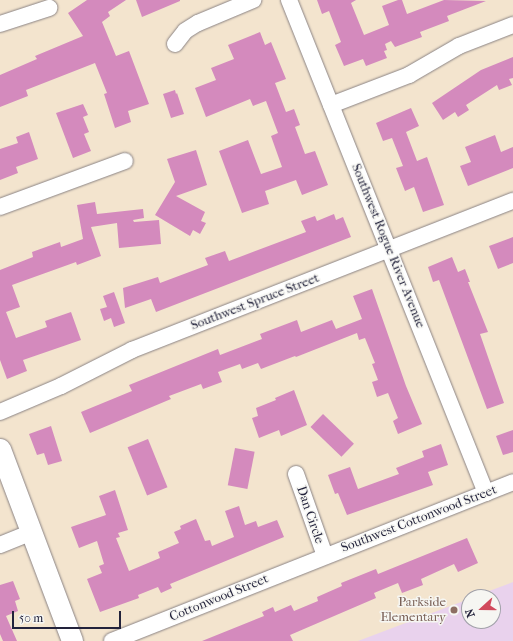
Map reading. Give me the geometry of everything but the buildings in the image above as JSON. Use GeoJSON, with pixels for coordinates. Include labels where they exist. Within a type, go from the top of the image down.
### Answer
{"type":"FeatureCollection","features":[{"type":"Feature","properties":{"kind":"street"},"geometry":{"type":"LineString","coordinates":[[175,44],[185,31],[198,23],[253,0]]}},
{"type":"Feature","properties":{"kind":"street","name":"Southwest Rogue River Avenue"},"geometry":{"type":"LineString","coordinates":[[289,0],[390,249],[486,493]]}},
{"type":"Feature","properties":{"kind":"street"},"geometry":{"type":"LineString","coordinates":[[0,24],[49,8]]}},
{"type":"Feature","properties":{"kind":"street"},"geometry":{"type":"LineString","coordinates":[[331,105],[409,75],[459,46],[513,25]]}},
{"type":"Feature","properties":{"kind":"street"},"geometry":{"type":"LineString","coordinates":[[0,207],[125,161]]}},
{"type":"Feature","properties":{"kind":"street","name":"Southwest Spruce Street"},"geometry":{"type":"LineString","coordinates":[[0,412],[61,386],[132,350],[513,201]]}},
{"type":"Feature","properties":{"kind":"street"},"geometry":{"type":"LineString","coordinates":[[0,449],[30,533],[72,641]]}},
{"type":"Feature","properties":{"kind":"street","name":"Dan Circle"},"geometry":{"type":"LineString","coordinates":[[296,474],[325,556]]}},
{"type":"Feature","properties":{"kind":"street","name":"Southwest Cottonwood Street"},"geometry":{"type":"LineString","coordinates":[[325,556],[513,482]]}},
{"type":"Feature","properties":{"kind":"street"},"geometry":{"type":"LineString","coordinates":[[0,545],[30,533]]}},
{"type":"Feature","properties":{"kind":"street","name":"Cottonwood Street"},"geometry":{"type":"LineString","coordinates":[[112,641],[325,556]]}},
{"type":"Feature","properties":{"kind":"shaded area","name":"Parkside Elementary"},"geometry":{"type":"Polygon","coordinates":[[[513,582],[513,641],[358,641],[461,602],[461,629],[501,629],[501,589],[494,589],[513,582]]]}},
{"type":"Feature","properties":{"kind":"place","name":"Parkside Elementary"},"geometry":{"type":"Point","coordinates":[454,610]}}]}
